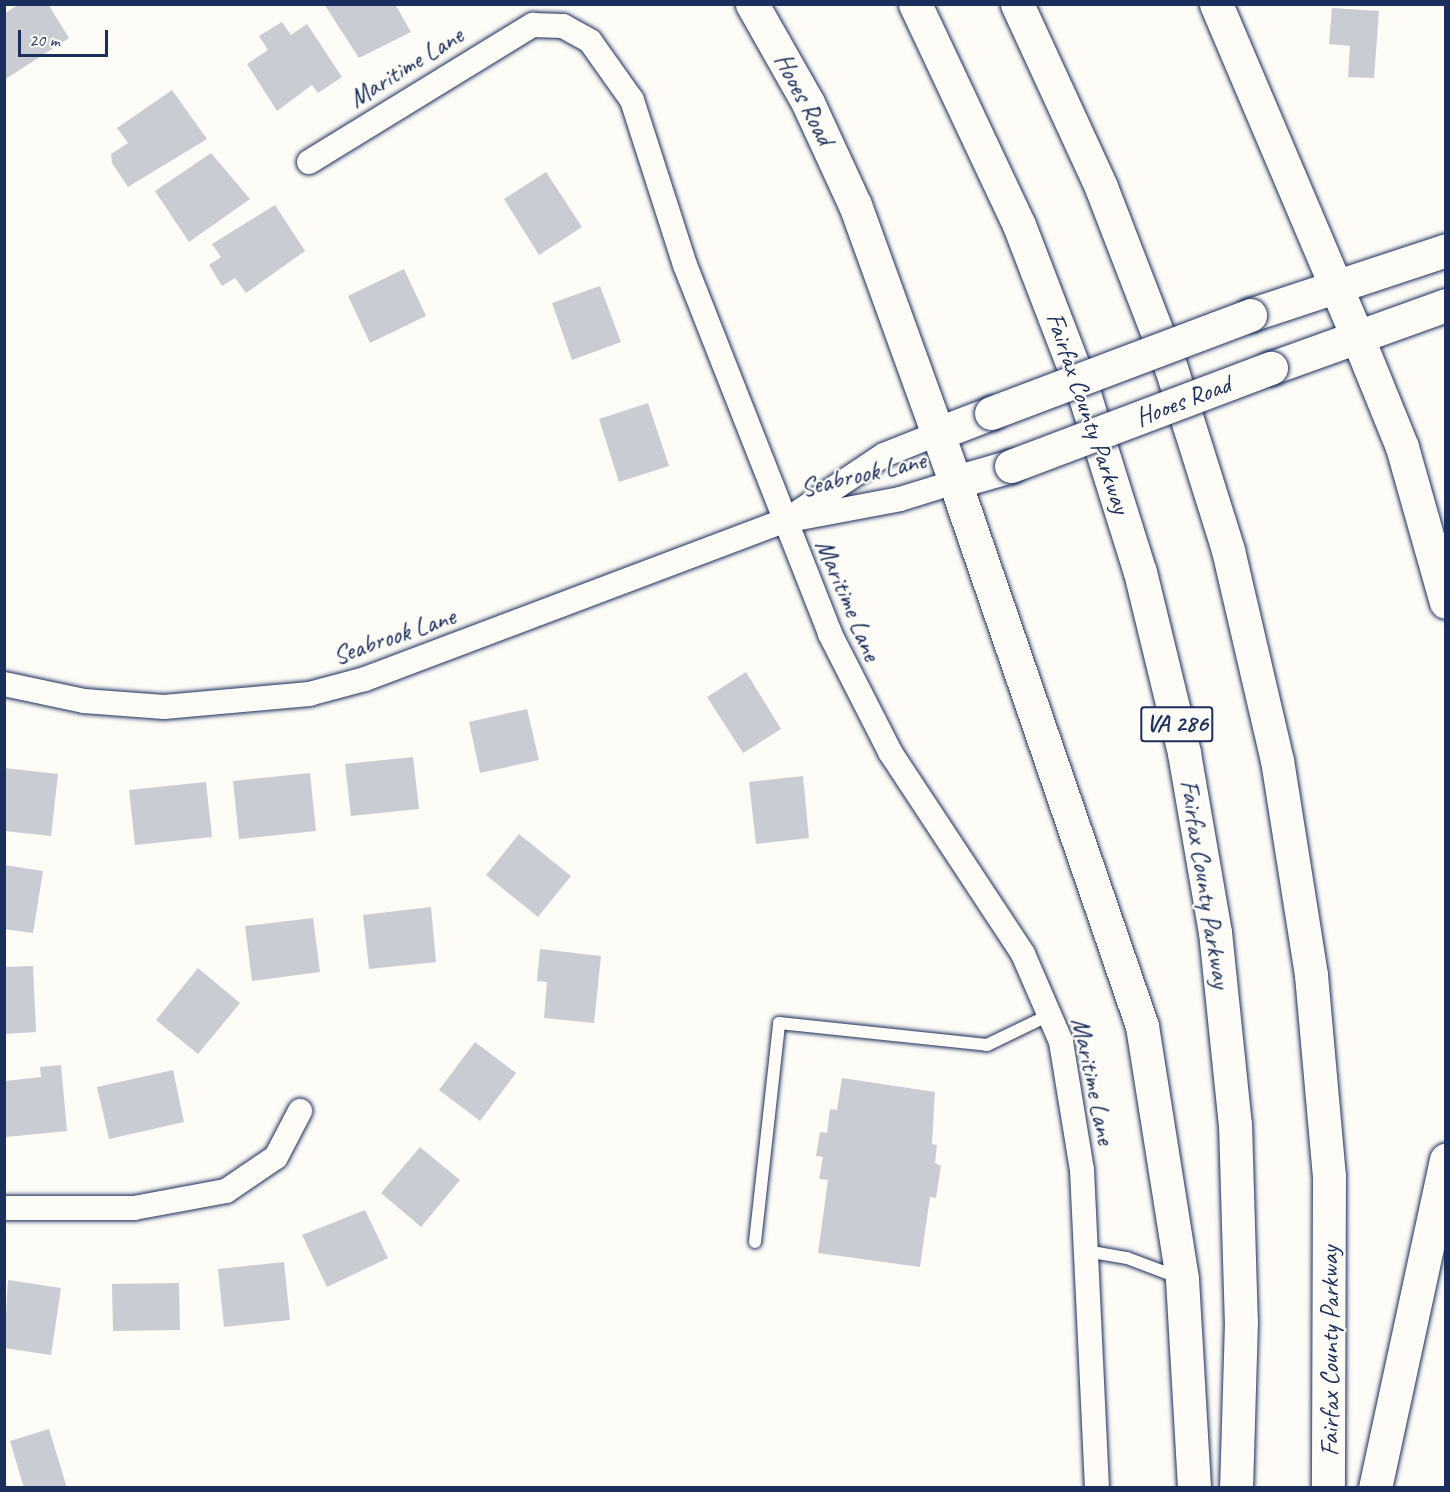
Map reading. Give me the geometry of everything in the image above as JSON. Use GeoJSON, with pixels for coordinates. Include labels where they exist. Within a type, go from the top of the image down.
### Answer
{"type":"FeatureCollection","features":[{"type":"Feature","properties":{"kind":"main road","name":"Hooes Road"},"geometry":{"type":"LineString","coordinates":[[752,4],[837,163],[939,433],[955,482],[1011,466],[1446,304]]}},
{"type":"Feature","properties":{"kind":"main road","name":"Fairfax County Parkway"},"geometry":{"type":"LineString","coordinates":[[915,4],[1019,225],[1085,397],[1140,572],[1184,753],[1215,932],[1234,1113],[1240,1320],[1236,1488]]}},
{"type":"Feature","properties":{"kind":"main road","name":"Fairfax County Parkway"},"geometry":{"type":"LineString","coordinates":[[1017,4],[1101,187],[1171,368],[1228,550],[1277,760],[1311,975],[1329,1176],[1328,1488]]}},
{"type":"Feature","properties":{"kind":"main road"},"geometry":{"type":"LineString","coordinates":[[1216,4],[1357,336],[1406,458],[1446,602]]}},
{"type":"Feature","properties":{"kind":"main road"},"geometry":{"type":"LineString","coordinates":[[939,433],[1334,284],[1446,250]]}},
{"type":"Feature","properties":{"kind":"main road"},"geometry":{"type":"LineString","coordinates":[[955,482],[1131,984],[1160,1117],[1182,1279],[1194,1488]]}},
{"type":"Feature","properties":{"kind":"main road"},"geometry":{"type":"LineString","coordinates":[[1375,1488],[1446,1160]]}},
{"type":"Feature","properties":{"kind":"street","name":"Maritime Lane"},"geometry":{"type":"LineString","coordinates":[[309,162],[518,29],[563,26],[590,41],[640,114],[685,265],[834,645],[875,725],[1006,924],[1051,1014],[1073,1101],[1086,1251],[1096,1488]]}},
{"type":"Feature","properties":{"kind":"street","name":"Seabrook Lane"},"geometry":{"type":"LineString","coordinates":[[784,521],[884,455],[939,433]]}},
{"type":"Feature","properties":{"kind":"street","name":"Seabrook Lane"},"geometry":{"type":"LineString","coordinates":[[4,684],[84,701],[164,707],[309,694],[365,679],[784,521],[900,499],[955,482]]}},
{"type":"Feature","properties":{"kind":"street"},"geometry":{"type":"LineString","coordinates":[[4,1208],[134,1208],[226,1191],[276,1157],[300,1112]]}},
{"type":"Feature","properties":{"kind":"lane"},"geometry":{"type":"LineString","coordinates":[[755,1242],[779,1023],[987,1045],[1051,1014]]}},
{"type":"Feature","properties":{"kind":"lane"},"geometry":{"type":"LineString","coordinates":[[1086,1251],[1127,1258],[1182,1279]]}},
{"type":"Feature","properties":{"kind":"building"},"geometry":{"type":"Polygon","coordinates":[[[19,4],[48,4],[69,38],[4,80],[4,14],[19,4]]]}},
{"type":"Feature","properties":{"kind":"building"},"geometry":{"type":"Polygon","coordinates":[[[324,4],[395,4],[411,32],[359,58],[324,4]]]}},
{"type":"Feature","properties":{"kind":"building"},"geometry":{"type":"Polygon","coordinates":[[[1332,8],[1379,11],[1374,78],[1348,77],[1350,46],[1329,44],[1332,8]]]}},
{"type":"Feature","properties":{"kind":"building"},"geometry":{"type":"Polygon","coordinates":[[[282,22],[291,35],[307,24],[342,77],[318,93],[312,85],[277,111],[247,64],[268,50],[259,36],[282,22]]]}},
{"type":"Feature","properties":{"kind":"building"},"geometry":{"type":"Polygon","coordinates":[[[172,90],[207,139],[128,187],[112,163],[111,154],[128,143],[117,128],[172,90]]]}},
{"type":"Feature","properties":{"kind":"building"},"geometry":{"type":"Polygon","coordinates":[[[211,153],[250,199],[189,242],[155,191],[211,153]]]}},
{"type":"Feature","properties":{"kind":"building"},"geometry":{"type":"Polygon","coordinates":[[[546,172],[582,227],[539,255],[504,199],[546,172]]]}},
{"type":"Feature","properties":{"kind":"building"},"geometry":{"type":"Polygon","coordinates":[[[275,205],[305,251],[246,293],[235,278],[222,286],[209,265],[221,257],[212,244],[275,205]]]}},
{"type":"Feature","properties":{"kind":"building"},"geometry":{"type":"Polygon","coordinates":[[[404,269],[426,316],[370,343],[348,296],[404,269]]]}},
{"type":"Feature","properties":{"kind":"building"},"geometry":{"type":"Polygon","coordinates":[[[600,286],[621,342],[572,360],[552,303],[600,286]]]}},
{"type":"Feature","properties":{"kind":"building"},"geometry":{"type":"Polygon","coordinates":[[[648,403],[669,466],[619,482],[599,419],[648,403]]]}},
{"type":"Feature","properties":{"kind":"building"},"geometry":{"type":"Polygon","coordinates":[[[746,672],[781,729],[743,753],[707,697],[746,672]]]}},
{"type":"Feature","properties":{"kind":"building"},"geometry":{"type":"Polygon","coordinates":[[[527,709],[539,760],[480,773],[469,722],[527,709]]]}},
{"type":"Feature","properties":{"kind":"building"},"geometry":{"type":"Polygon","coordinates":[[[413,757],[419,809],[351,816],[345,764],[413,757]]]}},
{"type":"Feature","properties":{"kind":"building"},"geometry":{"type":"Polygon","coordinates":[[[5,768],[58,774],[51,836],[4,831],[5,768]]]}},
{"type":"Feature","properties":{"kind":"building"},"geometry":{"type":"Polygon","coordinates":[[[310,773],[316,831],[239,839],[233,781],[310,773]]]}},
{"type":"Feature","properties":{"kind":"building"},"geometry":{"type":"Polygon","coordinates":[[[803,776],[809,838],[756,844],[749,782],[803,776]]]}},
{"type":"Feature","properties":{"kind":"building"},"geometry":{"type":"Polygon","coordinates":[[[206,782],[212,837],[135,845],[129,790],[206,782]]]}},
{"type":"Feature","properties":{"kind":"building"},"geometry":{"type":"Polygon","coordinates":[[[519,834],[571,876],[538,917],[486,875],[519,834]]]}},
{"type":"Feature","properties":{"kind":"building"},"geometry":{"type":"Polygon","coordinates":[[[4,865],[43,871],[33,933],[4,929],[4,865]]]}},
{"type":"Feature","properties":{"kind":"building"},"geometry":{"type":"Polygon","coordinates":[[[431,907],[436,962],[369,969],[363,915],[431,907]]]}},
{"type":"Feature","properties":{"kind":"building"},"geometry":{"type":"Polygon","coordinates":[[[313,918],[320,972],[252,981],[245,926],[313,918]]]}},
{"type":"Feature","properties":{"kind":"building"},"geometry":{"type":"Polygon","coordinates":[[[540,949],[601,956],[594,1023],[544,1018],[547,982],[537,981],[540,949]]]}},
{"type":"Feature","properties":{"kind":"building"},"geometry":{"type":"Polygon","coordinates":[[[33,966],[36,1032],[4,1034],[4,967],[33,966]]]}},
{"type":"Feature","properties":{"kind":"building"},"geometry":{"type":"Polygon","coordinates":[[[198,968],[240,1003],[198,1054],[156,1020],[198,968]]]}},
{"type":"Feature","properties":{"kind":"building"},"geometry":{"type":"Polygon","coordinates":[[[475,1042],[516,1073],[480,1121],[439,1090],[475,1042]]]}},
{"type":"Feature","properties":{"kind":"building"},"geometry":{"type":"Polygon","coordinates":[[[61,1065],[67,1131],[6,1137],[5,1081],[41,1077],[40,1067],[61,1065]]]}},
{"type":"Feature","properties":{"kind":"building"},"geometry":{"type":"Polygon","coordinates":[[[173,1070],[184,1122],[109,1139],[97,1087],[173,1070]]]}},
{"type":"Feature","properties":{"kind":"building"},"geometry":{"type":"Polygon","coordinates":[[[842,1078],[935,1092],[932,1144],[937,1145],[935,1163],[941,1166],[936,1198],[930,1197],[920,1267],[818,1253],[828,1180],[819,1179],[823,1157],[816,1156],[820,1132],[827,1133],[830,1109],[837,1110],[842,1078]]]}},
{"type":"Feature","properties":{"kind":"building"},"geometry":{"type":"Polygon","coordinates":[[[420,1147],[460,1180],[421,1227],[381,1193],[420,1147]]]}},
{"type":"Feature","properties":{"kind":"building"},"geometry":{"type":"Polygon","coordinates":[[[365,1210],[388,1258],[327,1287],[302,1235],[365,1210]]]}},
{"type":"Feature","properties":{"kind":"building"},"geometry":{"type":"Polygon","coordinates":[[[284,1262],[290,1320],[224,1327],[218,1269],[284,1262]]]}},
{"type":"Feature","properties":{"kind":"building"},"geometry":{"type":"Polygon","coordinates":[[[8,1280],[61,1288],[51,1355],[4,1348],[8,1280]]]}},
{"type":"Feature","properties":{"kind":"building"},"geometry":{"type":"Polygon","coordinates":[[[179,1283],[180,1330],[113,1331],[112,1284],[179,1283]]]}},
{"type":"Feature","properties":{"kind":"building"},"geometry":{"type":"Polygon","coordinates":[[[49,1429],[67,1488],[24,1488],[10,1441],[49,1429]]]}}]}
